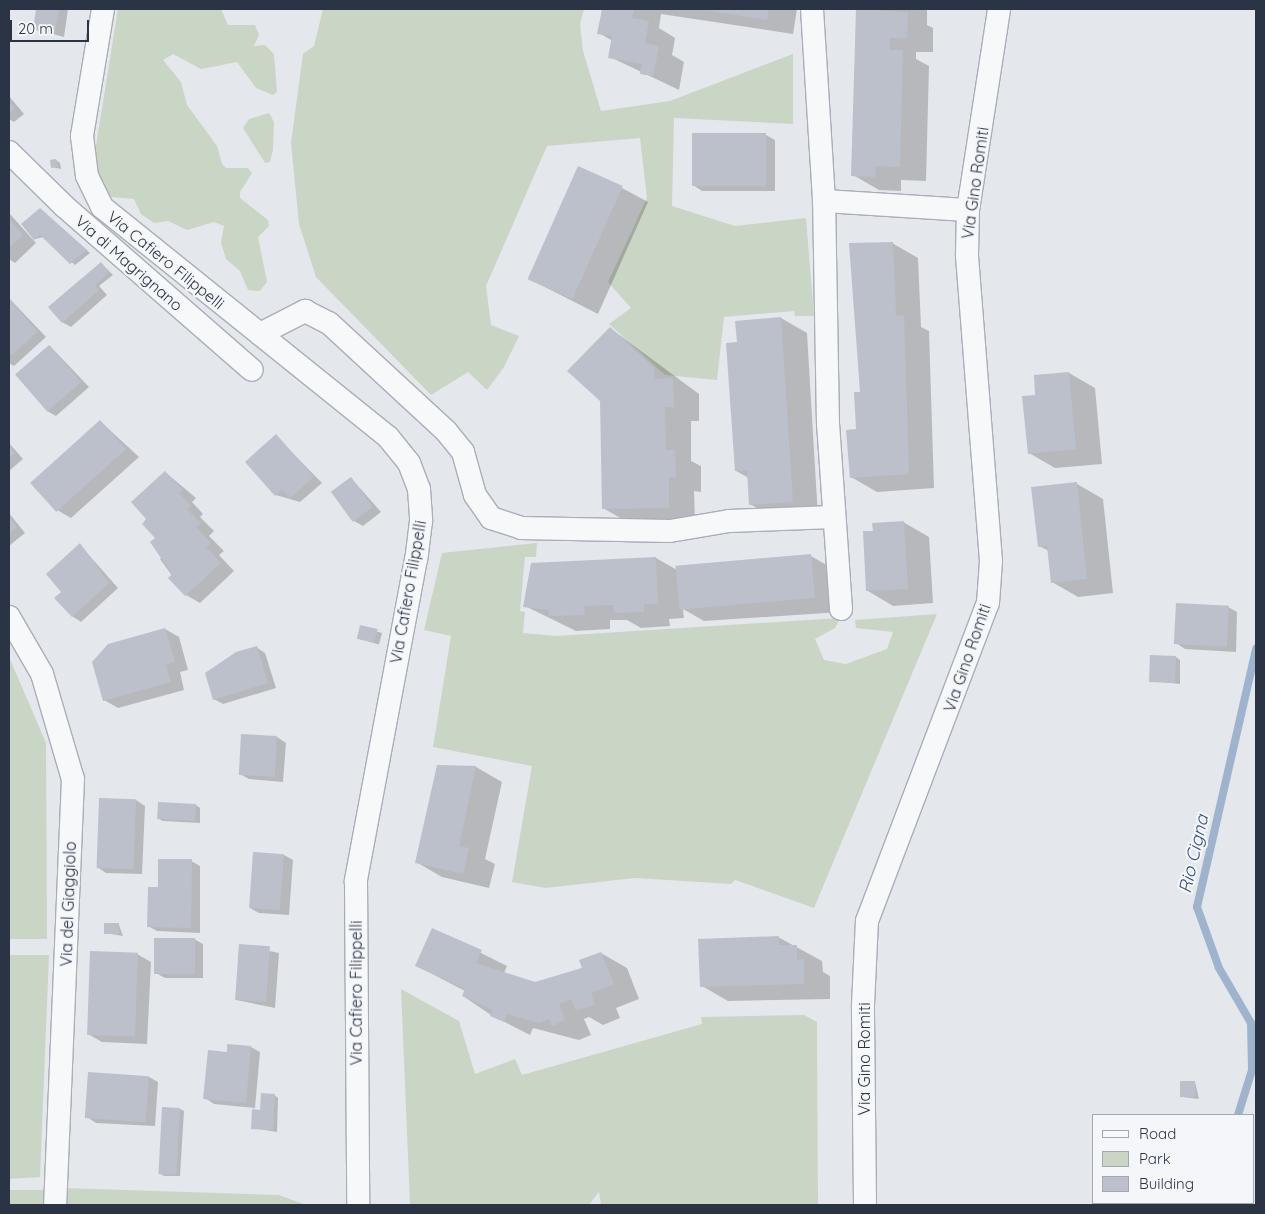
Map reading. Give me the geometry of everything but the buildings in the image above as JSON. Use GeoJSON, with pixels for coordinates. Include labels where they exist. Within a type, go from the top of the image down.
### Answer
{"type":"FeatureCollection","features":[{"type":"Feature","properties":{"kind":"street","name":"Via Cafiero Filippelli"},"geometry":{"type":"LineString","coordinates":[[103,9],[82,136],[83,161],[93,194],[112,217],[388,437],[409,463],[421,502],[416,559],[356,881],[358,1205]]}},
{"type":"Feature","properties":{"kind":"street"},"geometry":{"type":"LineString","coordinates":[[812,9],[824,201],[833,517],[841,609]]}},
{"type":"Feature","properties":{"kind":"street","name":"Via Gino Romiti"},"geometry":{"type":"LineString","coordinates":[[865,1205],[863,1005],[867,921],[988,603],[991,561],[967,254],[968,210],[999,9]]}},
{"type":"Feature","properties":{"kind":"street","name":"Via di Magrignano"},"geometry":{"type":"LineString","coordinates":[[9,152],[64,206],[252,370]]}},
{"type":"Feature","properties":{"kind":"street"},"geometry":{"type":"LineString","coordinates":[[824,201],[968,210]]}},
{"type":"Feature","properties":{"kind":"street"},"geometry":{"type":"LineString","coordinates":[[260,334],[305,311],[329,323],[446,431],[463,452],[475,495],[492,518],[522,528],[670,531],[729,521],[833,517]]}},
{"type":"Feature","properties":{"kind":"street","name":"Via del Giaggiolo"},"geometry":{"type":"LineString","coordinates":[[9,617],[42,674],[73,779],[55,1205]]}},
{"type":"Feature","properties":{"kind":"green space"},"geometry":{"type":"Polygon","coordinates":[[[118,9],[221,9],[228,25],[255,25],[259,35],[254,46],[265,45],[274,54],[277,92],[273,95],[256,88],[237,62],[201,69],[173,54],[163,60],[181,82],[187,105],[217,146],[222,164],[226,168],[248,168],[252,173],[240,192],[240,198],[268,220],[269,226],[258,237],[267,282],[260,291],[248,290],[240,271],[226,259],[221,243],[224,226],[214,222],[187,230],[168,221],[154,223],[141,214],[134,199],[111,197],[102,184],[94,158],[118,9]]]}},
{"type":"Feature","properties":{"kind":"green space"},"geometry":{"type":"Polygon","coordinates":[[[323,9],[584,9],[580,24],[583,51],[601,111],[670,101],[793,54],[793,124],[674,118],[672,206],[735,226],[806,218],[814,316],[795,316],[794,311],[724,317],[717,380],[665,375],[609,324],[631,308],[608,282],[647,198],[640,138],[547,146],[486,286],[491,325],[519,336],[504,367],[487,390],[468,372],[431,395],[316,277],[299,224],[291,143],[303,54],[314,46],[323,9]]]}},
{"type":"Feature","properties":{"kind":"green space"},"geometry":{"type":"Polygon","coordinates":[[[269,113],[274,122],[273,150],[270,162],[265,163],[243,128],[249,119],[269,113]]]}},
{"type":"Feature","properties":{"kind":"green space"},"geometry":{"type":"Polygon","coordinates":[[[537,543],[536,557],[525,557],[520,611],[525,612],[523,633],[556,636],[840,618],[835,628],[815,639],[824,660],[846,664],[887,649],[893,632],[856,628],[855,620],[937,614],[814,908],[735,880],[731,884],[635,878],[545,888],[512,882],[532,766],[433,747],[451,636],[424,630],[442,553],[537,543]]]}},
{"type":"Feature","properties":{"kind":"green space"},"geometry":{"type":"Polygon","coordinates":[[[9,657],[46,743],[47,939],[9,939],[9,657]]]}},
{"type":"Feature","properties":{"kind":"green space"},"geometry":{"type":"Polygon","coordinates":[[[9,955],[49,955],[40,1177],[9,1179],[9,955]]]}},
{"type":"Feature","properties":{"kind":"green space"},"geometry":{"type":"Polygon","coordinates":[[[401,989],[459,1021],[475,1074],[515,1059],[522,1075],[702,1024],[701,1017],[804,1015],[817,1022],[818,1205],[601,1205],[599,1192],[589,1205],[410,1205],[401,989]]]}},
{"type":"Feature","properties":{"kind":"green space"},"geometry":{"type":"Polygon","coordinates":[[[63,1188],[279,1195],[306,1205],[63,1205],[63,1188]]]}},
{"type":"Feature","properties":{"kind":"green space"},"geometry":{"type":"Polygon","coordinates":[[[9,1190],[43,1190],[43,1205],[9,1205],[9,1190]]]}},
{"type":"Feature","properties":{"kind":"waterway","name":"Rio Cigna"},"geometry":{"type":"LineString","coordinates":[[1238,1114],[1252,1070],[1251,1023],[1219,968],[1197,907],[1256,649]]}}]}
